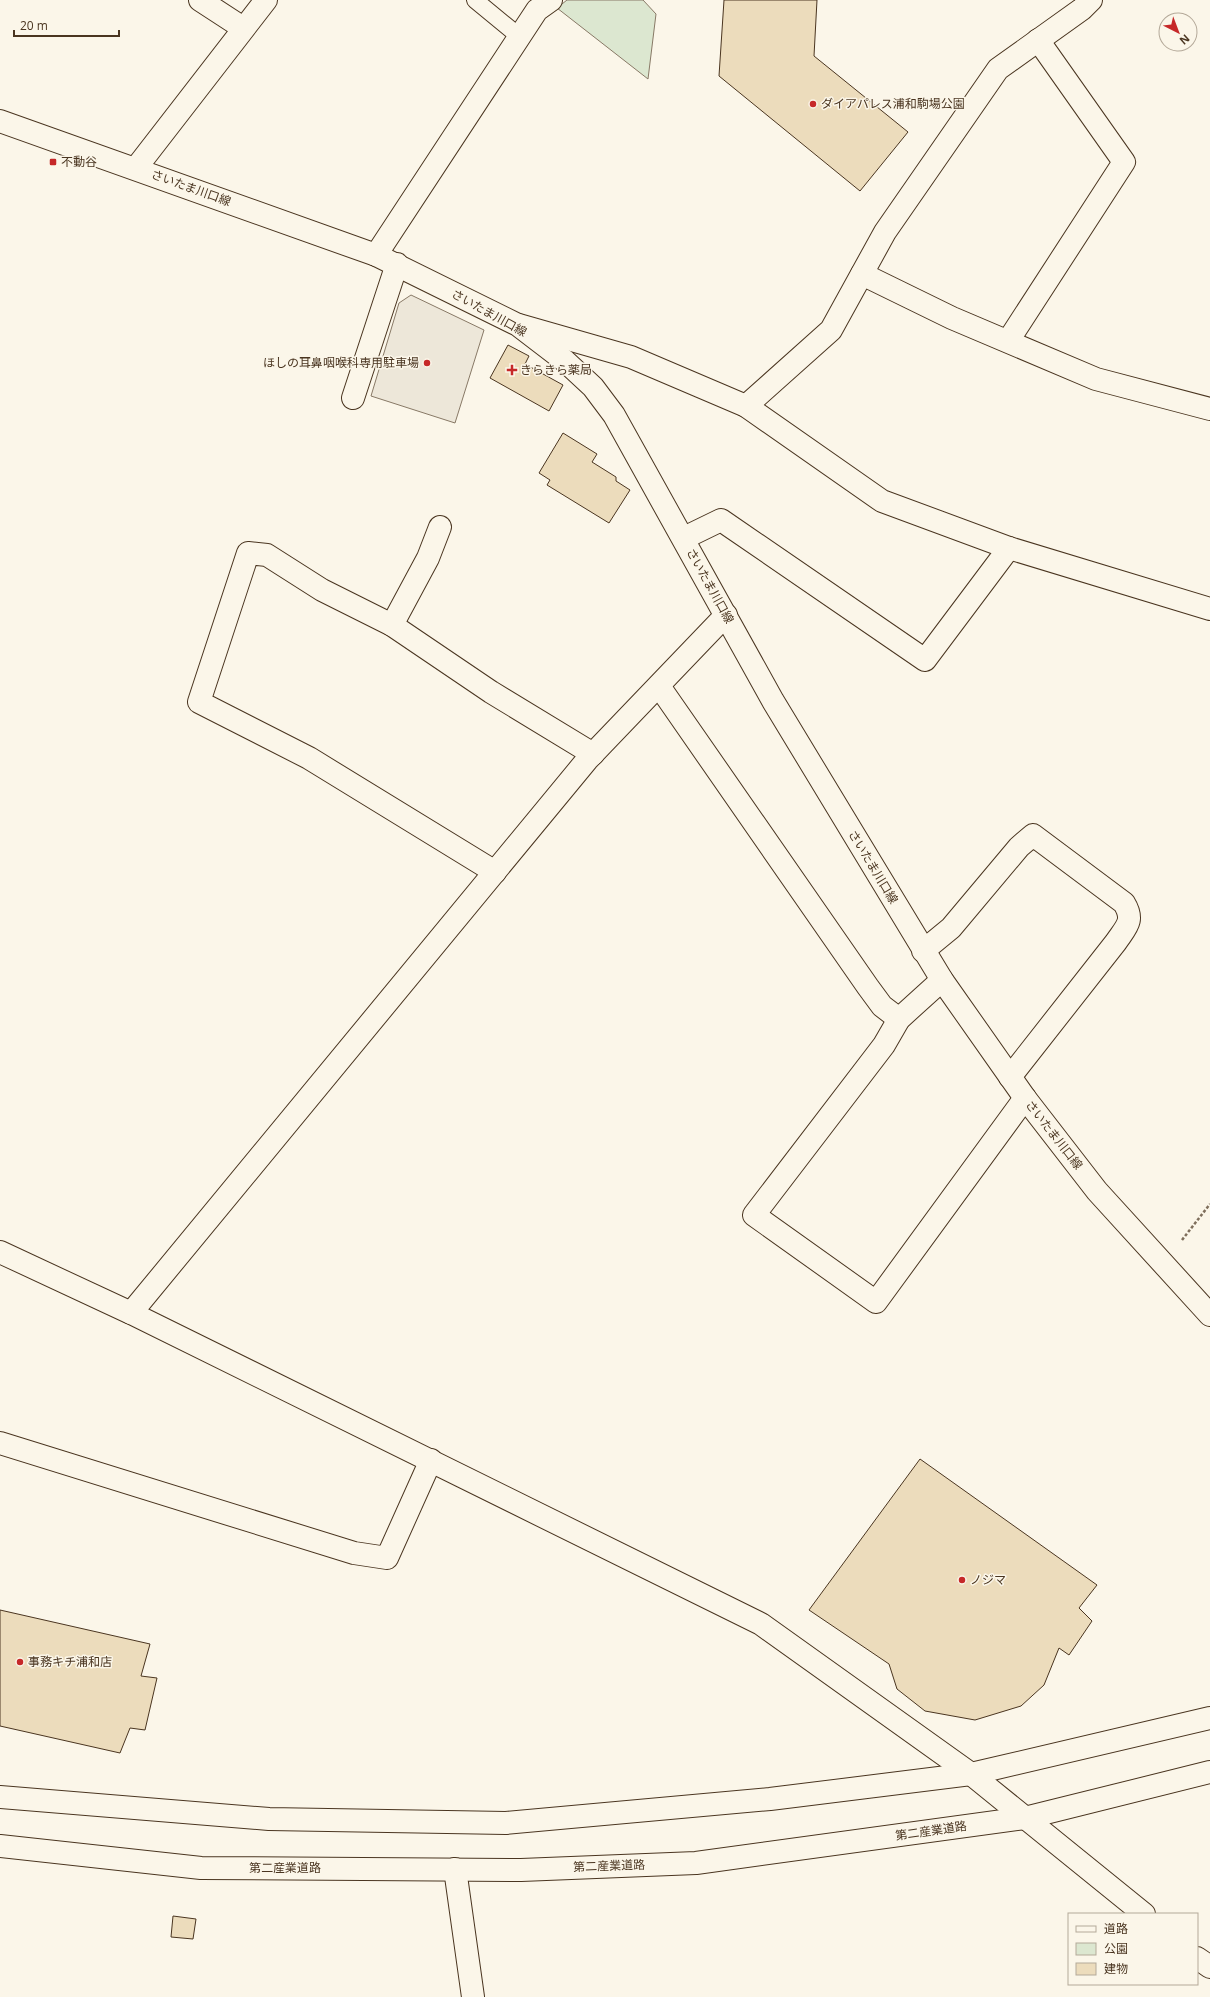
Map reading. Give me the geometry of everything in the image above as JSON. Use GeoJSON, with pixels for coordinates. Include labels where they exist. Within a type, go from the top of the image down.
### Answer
{"type":"FeatureCollection","features":[{"type":"Feature","properties":{"kind":"street"},"geometry":{"type":"LineString","coordinates":[[200,0],[243,28]]}},
{"type":"Feature","properties":{"kind":"street"},"geometry":{"type":"LineString","coordinates":[[136,168],[266,0]]}},
{"type":"Feature","properties":{"kind":"street"},"geometry":{"type":"LineString","coordinates":[[376,255],[537,10],[551,0]]}},
{"type":"Feature","properties":{"kind":"street"},"geometry":{"type":"LineString","coordinates":[[746,406],[831,330],[885,232],[998,69],[1082,9],[1091,0]]}},
{"type":"Feature","properties":{"kind":"street"},"geometry":{"type":"LineString","coordinates":[[1008,342],[1124,162],[1038,40]]}},
{"type":"Feature","properties":{"kind":"street","name":"さいたま川口線"},"geometry":{"type":"LineString","coordinates":[[0,121],[136,168],[376,255],[397,264],[518,325],[565,361],[597,393],[614,416],[684,538],[773,701],[923,951],[942,980],[1025,1098],[1097,1191],[1210,1315]]}},
{"type":"Feature","properties":{"kind":"street"},"geometry":{"type":"LineString","coordinates":[[354,398],[397,264]]}},
{"type":"Feature","properties":{"kind":"street"},"geometry":{"type":"LineString","coordinates":[[862,274],[952,318],[1096,379],[1210,409]]}},
{"type":"Feature","properties":{"kind":"street"},"geometry":{"type":"LineString","coordinates":[[518,325],[631,357],[746,406],[882,501],[1009,548],[1210,609]]}},
{"type":"Feature","properties":{"kind":"street"},"geometry":{"type":"LineString","coordinates":[[684,538],[721,520],[925,660],[1009,548]]}},
{"type":"Feature","properties":{"kind":"street"},"geometry":{"type":"LineString","coordinates":[[392,625],[428,558],[440,527]]}},
{"type":"Feature","properties":{"kind":"street"},"geometry":{"type":"LineString","coordinates":[[495,872],[310,758],[199,702],[248,553],[267,555],[322,590],[392,625],[491,692],[593,754]]}},
{"type":"Feature","properties":{"kind":"street"},"geometry":{"type":"LineString","coordinates":[[131,1313],[593,754],[726,615]]}},
{"type":"Feature","properties":{"kind":"street"},"geometry":{"type":"LineString","coordinates":[[659,686],[868,987],[882,1006],[899,1019]]}},
{"type":"Feature","properties":{"kind":"street"},"geometry":{"type":"LineString","coordinates":[[923,951],[951,928],[1019,846],[1033,834],[1124,903],[1129,912],[1130,920],[1116,942],[1010,1077]]}},
{"type":"Feature","properties":{"kind":"street"},"geometry":{"type":"LineString","coordinates":[[942,980],[899,1019],[884,1045],[754,1215],[876,1302],[1025,1098]]}},
{"type":"Feature","properties":{"kind":"street"},"geometry":{"type":"LineString","coordinates":[[0,1252],[131,1313],[761,1624],[971,1774],[1143,1913]]}},
{"type":"Feature","properties":{"kind":"street"},"geometry":{"type":"LineString","coordinates":[[0,1443],[354,1553],[387,1558],[431,1460]]}},
{"type":"Feature","properties":{"kind":"street"},"geometry":{"type":"LineString","coordinates":[[0,1797],[269,1819],[506,1823],[770,1799],[971,1774],[1210,1718]]}},
{"type":"Feature","properties":{"kind":"street","name":"第二産業道路"},"geometry":{"type":"LineString","coordinates":[[0,1846],[201,1868],[521,1870],[696,1863],[1025,1818],[1210,1772]]}},
{"type":"Feature","properties":{"kind":"street"},"geometry":{"type":"LineString","coordinates":[[455,1869],[473,1997]]}},
{"type":"Feature","properties":{"kind":"street"},"geometry":{"type":"LineString","coordinates":[[1198,1959],[1210,1967]]}},
{"type":"Feature","properties":{"kind":"lane"},"geometry":{"type":"LineString","coordinates":[[475,0],[520,37]]}},
{"type":"Feature","properties":{"kind":"path"},"geometry":{"type":"LineString","coordinates":[[1162,1263],[1191,1230],[1210,1204]]}},
{"type":"Feature","properties":{"kind":"green space"},"geometry":{"type":"Polygon","coordinates":[[[567,0],[643,0],[656,14],[648,79],[557,8],[567,0]]]}},
{"type":"Feature","properties":{"kind":"shaded area","name":"ほしの耳鼻咽喉科専用駐車場"},"geometry":{"type":"Polygon","coordinates":[[[411,295],[484,330],[455,423],[371,396],[399,303],[411,295]]]}},
{"type":"Feature","properties":{"kind":"building","name":"ダイアパレス浦和駒場公園"},"geometry":{"type":"Polygon","coordinates":[[[724,0],[817,0],[814,56],[908,132],[860,191],[719,76],[724,0]]]}},
{"type":"Feature","properties":{"kind":"building"},"geometry":{"type":"Polygon","coordinates":[[[508,345],[529,356],[525,364],[563,385],[549,411],[490,378],[508,345]]]}},
{"type":"Feature","properties":{"kind":"building"},"geometry":{"type":"Polygon","coordinates":[[[563,433],[597,454],[592,462],[616,477],[616,481],[630,490],[609,523],[547,485],[550,480],[539,473],[563,433]]]}},
{"type":"Feature","properties":{"kind":"building"},"geometry":{"type":"Polygon","coordinates":[[[920,1459],[1097,1585],[1079,1608],[1092,1621],[1069,1655],[1059,1648],[1044,1685],[1021,1706],[975,1720],[925,1711],[897,1689],[889,1664],[809,1610],[920,1459]]]}},
{"type":"Feature","properties":{"kind":"building"},"geometry":{"type":"Polygon","coordinates":[[[0,1610],[150,1644],[141,1676],[157,1678],[145,1730],[130,1728],[120,1753],[0,1726],[0,1610]]]}},
{"type":"Feature","properties":{"kind":"building"},"geometry":{"type":"Polygon","coordinates":[[[173,1916],[196,1919],[193,1939],[171,1937],[173,1916]]]}},
{"type":"Feature","properties":{"kind":"place","name":"ダイアパレス浦和駒場公園"},"geometry":{"type":"Point","coordinates":[813,104]}},
{"type":"Feature","properties":{"kind":"place","name":"不動谷"},"geometry":{"type":"Point","coordinates":[53,162]}},
{"type":"Feature","properties":{"kind":"place","name":"ほしの耳鼻咽喉科専用駐車場"},"geometry":{"type":"Point","coordinates":[427,363]}},
{"type":"Feature","properties":{"kind":"place","name":"きらきら薬局"},"geometry":{"type":"Point","coordinates":[512,370]}},
{"type":"Feature","properties":{"kind":"place","name":"ノジマ"},"geometry":{"type":"Point","coordinates":[962,1580]}},
{"type":"Feature","properties":{"kind":"place","name":"事務キチ浦和店"},"geometry":{"type":"Point","coordinates":[20,1662]}}]}
